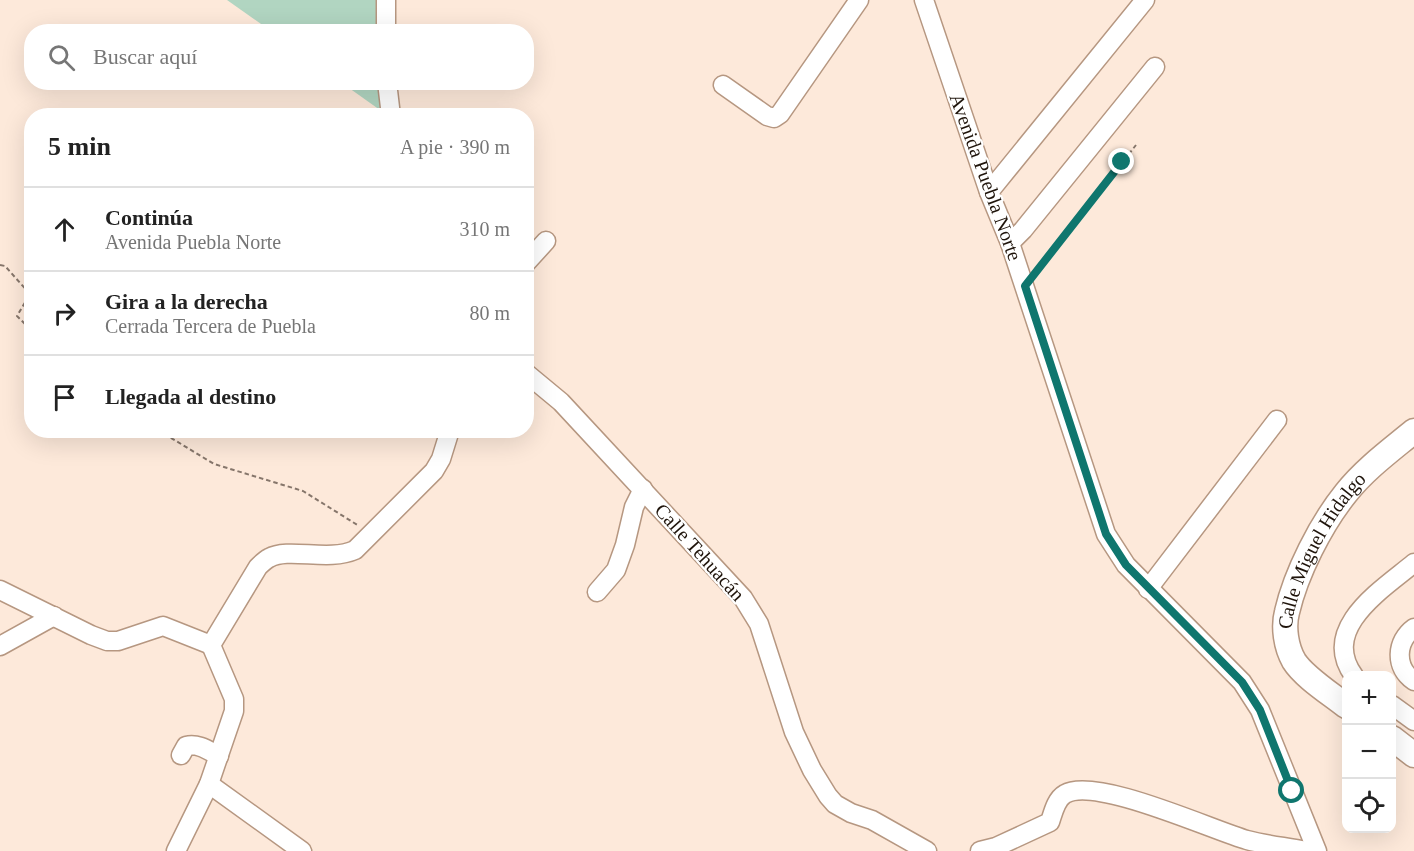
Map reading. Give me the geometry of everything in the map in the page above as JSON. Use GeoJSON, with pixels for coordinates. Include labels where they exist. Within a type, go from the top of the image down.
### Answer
{"type":"FeatureCollection","features":[{"type":"Feature","properties":{"kind":"main road","name":"Calle Miguel Hidalgo"},"geometry":{"type":"LineString","coordinates":[[1342,701],[1316,683],[1294,662],[1286,640],[1287,613],[1301,573],[1322,528],[1346,493],[1369,468],[1414,430]]}},
{"type":"Feature","properties":{"kind":"main road"},"geometry":{"type":"LineString","coordinates":[[1396,741],[1414,755]]}},
{"type":"Feature","properties":{"kind":"street"},"geometry":{"type":"LineString","coordinates":[[386,0],[386,24]]}},
{"type":"Feature","properties":{"kind":"street"},"geometry":{"type":"LineString","coordinates":[[723,85],[766,116],[774,118],[780,114],[859,0]]}},
{"type":"Feature","properties":{"kind":"street","name":"Avenida Puebla Norte"},"geometry":{"type":"LineString","coordinates":[[924,0],[989,192],[1025,286],[1106,534],[1126,565],[1148,589],[1242,682],[1260,710],[1317,851]]}},
{"type":"Feature","properties":{"kind":"street"},"geometry":{"type":"LineString","coordinates":[[989,192],[1145,0]]}},
{"type":"Feature","properties":{"kind":"street"},"geometry":{"type":"LineString","coordinates":[[1010,243],[1155,67]]}},
{"type":"Feature","properties":{"kind":"street"},"geometry":{"type":"LineString","coordinates":[[388,90],[390,108]]}},
{"type":"Feature","properties":{"kind":"street"},"geometry":{"type":"LineString","coordinates":[[534,254],[546,241]]}},
{"type":"Feature","properties":{"kind":"street","name":"Calle Tehuacán"},"geometry":{"type":"LineString","coordinates":[[534,380],[561,402],[743,598],[759,624],[794,732],[812,770],[828,796],[835,804],[872,820],[927,851]]}},
{"type":"Feature","properties":{"kind":"street"},"geometry":{"type":"LineString","coordinates":[[1148,589],[1277,420]]}},
{"type":"Feature","properties":{"kind":"street"},"geometry":{"type":"LineString","coordinates":[[211,645],[258,567],[269,557],[343,555],[355,550],[434,471],[441,459],[448,438]]}},
{"type":"Feature","properties":{"kind":"street"},"geometry":{"type":"LineString","coordinates":[[597,592],[616,570],[634,507],[643,489]]}},
{"type":"Feature","properties":{"kind":"street"},"geometry":{"type":"LineString","coordinates":[[1352,671],[1343,653],[1346,634],[1352,620],[1366,603],[1414,563]]}},
{"type":"Feature","properties":{"kind":"street"},"geometry":{"type":"LineString","coordinates":[[0,590],[107,641],[118,641],[163,626],[211,645],[234,699],[234,711],[208,784],[176,851]]}},
{"type":"Feature","properties":{"kind":"street"},"geometry":{"type":"LineString","coordinates":[[0,646],[54,616]]}},
{"type":"Feature","properties":{"kind":"street"},"geometry":{"type":"LineString","coordinates":[[1414,628],[1401,643],[1399,653],[1401,663],[1414,681]]}},
{"type":"Feature","properties":{"kind":"street"},"geometry":{"type":"LineString","coordinates":[[1396,708],[1414,721]]}},
{"type":"Feature","properties":{"kind":"street"},"geometry":{"type":"LineString","coordinates":[[181,754],[186,746],[192,745],[219,756]]}},
{"type":"Feature","properties":{"kind":"street"},"geometry":{"type":"LineString","coordinates":[[208,784],[302,851]]}},
{"type":"Feature","properties":{"kind":"street"},"geometry":{"type":"LineString","coordinates":[[980,851],[996,847],[1050,822],[1059,800],[1066,793],[1100,792],[1163,809],[1245,839],[1306,851]]}},
{"type":"Feature","properties":{"kind":"path"},"geometry":{"type":"LineString","coordinates":[[1025,286],[1136,145]]}},
{"type":"Feature","properties":{"kind":"path"},"geometry":{"type":"LineString","coordinates":[[0,265],[5,266],[24,287]]}},
{"type":"Feature","properties":{"kind":"path"},"geometry":{"type":"LineString","coordinates":[[24,304],[17,316],[24,323]]}},
{"type":"Feature","properties":{"kind":"path"},"geometry":{"type":"LineString","coordinates":[[171,438],[214,464],[303,491],[371,534]]}},
{"type":"Feature","properties":{"kind":"green space"},"geometry":{"type":"Polygon","coordinates":[[[227,0],[377,0],[378,24],[261,24],[227,0]]]}},
{"type":"Feature","properties":{"kind":"green space"},"geometry":{"type":"Polygon","coordinates":[[[352,90],[379,90],[380,108],[352,90]]]}},
{"type":"Feature","properties":{"kind":"route"},"geometry":{"type":"LineString","coordinates":[[1122,162],[1025,286],[1106,534],[1126,565],[1148,589],[1242,682],[1260,710],[1292,791]]}}]}
